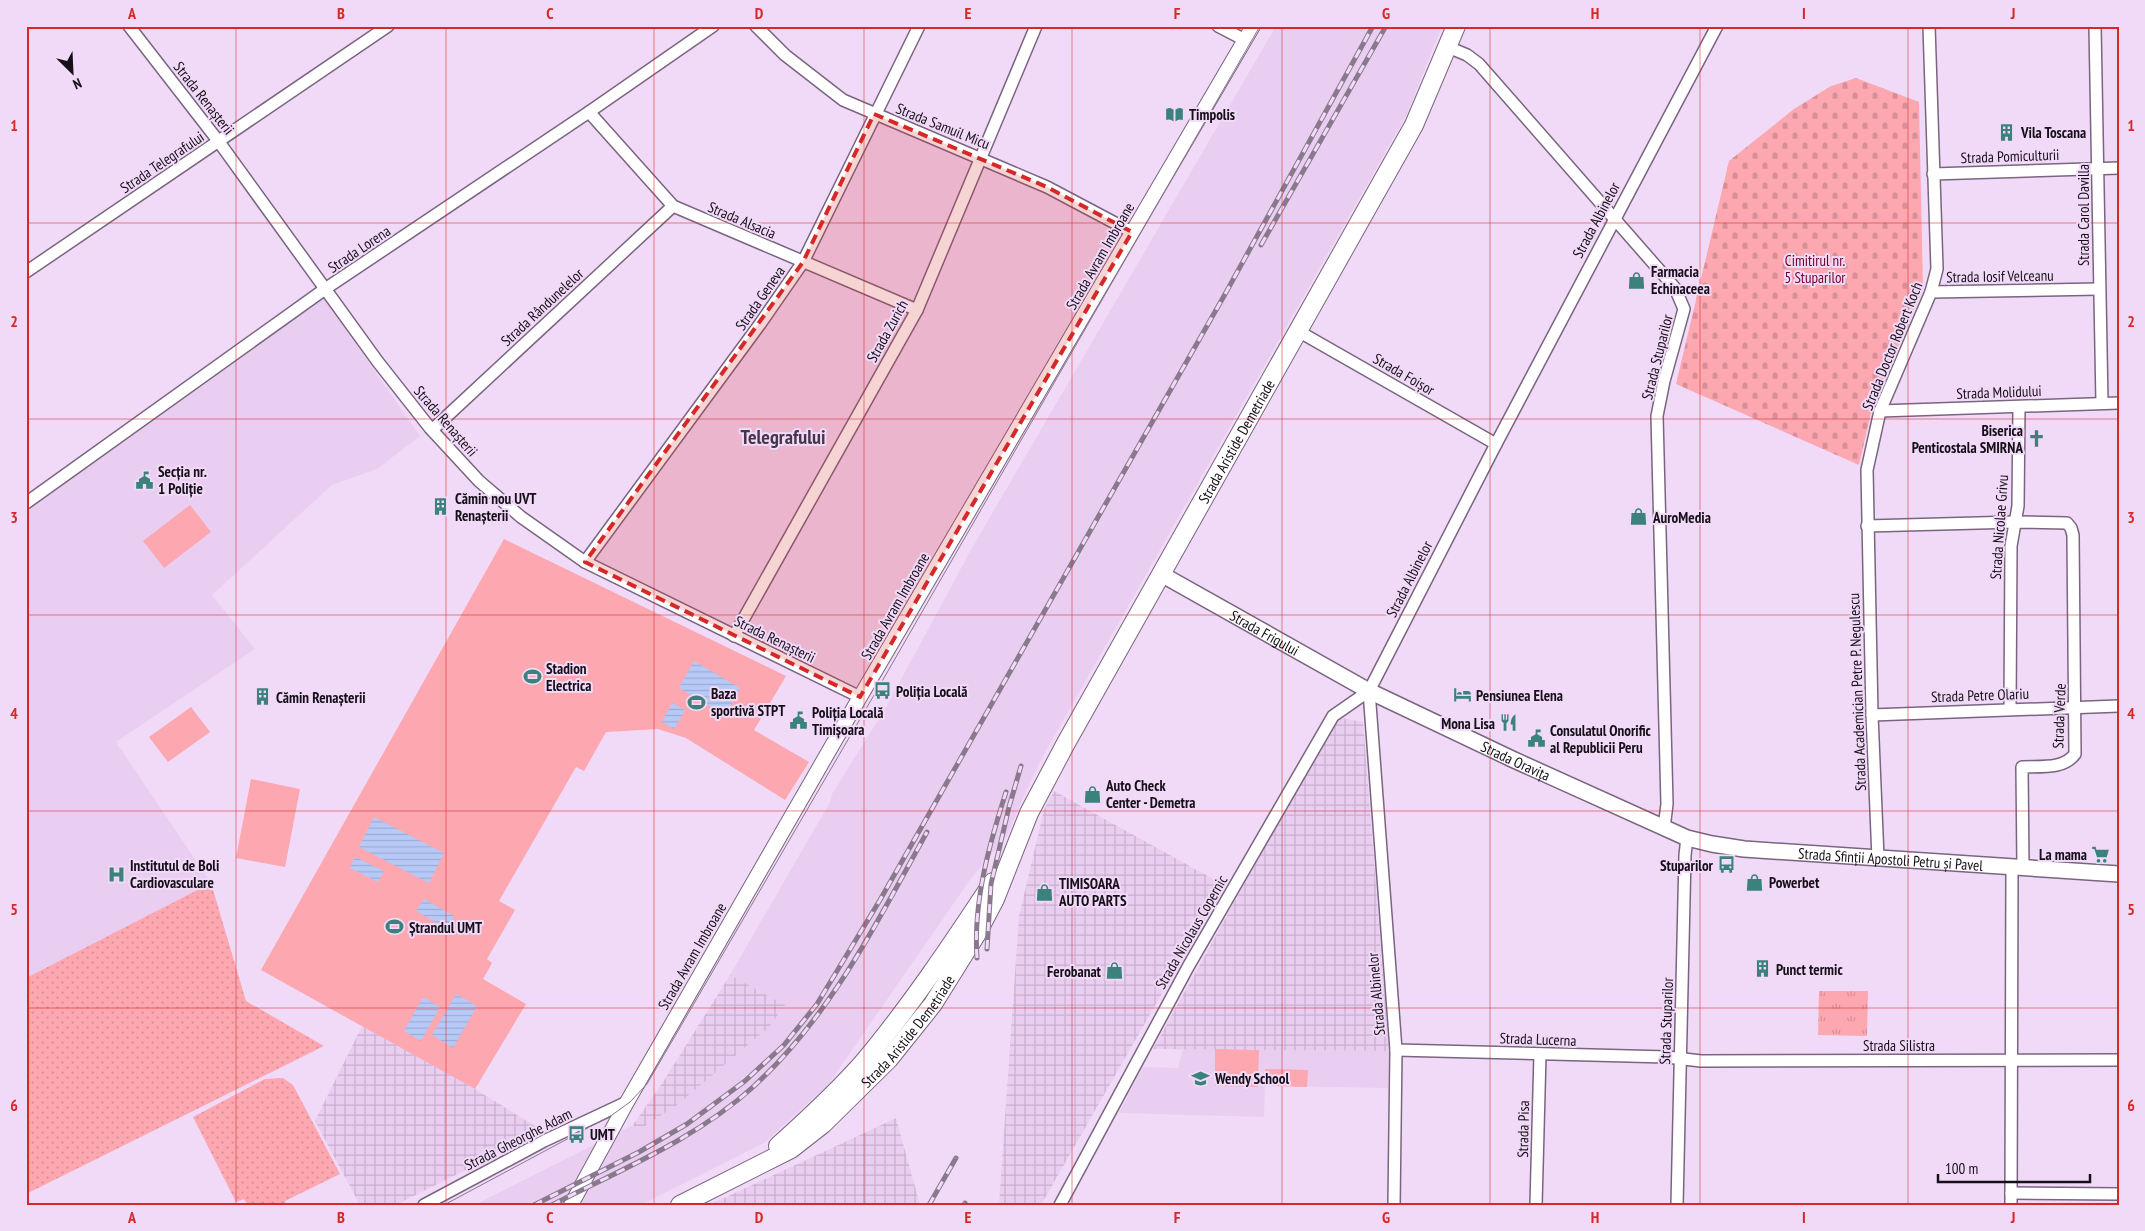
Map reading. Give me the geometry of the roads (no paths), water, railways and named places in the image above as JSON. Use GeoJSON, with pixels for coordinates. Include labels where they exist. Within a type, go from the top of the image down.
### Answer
{"type":"FeatureCollection","features":[{"type":"Feature","properties":{"kind":"main road","name":"Strada Aristide Demetriade"},"geometry":{"type":"LineString","coordinates":[[680,1205],[756,1166],[852,1074],[878,1043],[940,960],[1011,855],[1043,785],[1414,125],[1456,26]]}},
{"type":"Feature","properties":{"kind":"main road","name":"Strada Frigului"},"geometry":{"type":"LineString","coordinates":[[1161,574],[1369,691]]}},
{"type":"Feature","properties":{"kind":"main road","name":"Strada Oravița"},"geometry":{"type":"LineString","coordinates":[[1369,691],[1664,828]]}},
{"type":"Feature","properties":{"kind":"main road","name":"Strada Sfinții Apostoli Petru și Pavel"},"geometry":{"type":"LineString","coordinates":[[1664,828],[1687,838],[1712,844],[1744,848],[2119,874]]}},
{"type":"Feature","properties":{"kind":"street","name":"Strada Renașterii"},"geometry":{"type":"LineString","coordinates":[[129,26],[219,142],[378,362],[432,430],[486,487],[521,517],[584,562],[860,697]]}},
{"type":"Feature","properties":{"kind":"street","name":"Strada Telegrafului"},"geometry":{"type":"LineString","coordinates":[[26,272],[388,26]]}},
{"type":"Feature","properties":{"kind":"street","name":"Strada Lorena"},"geometry":{"type":"LineString","coordinates":[[26,503],[325,289],[589,112],[712,26]]}},
{"type":"Feature","properties":{"kind":"street","name":"Strada Samuil Micu"},"geometry":{"type":"LineString","coordinates":[[756,26],[784,55],[818,83],[843,100],[1046,187],[1132,232]]}},
{"type":"Feature","properties":{"kind":"street","name":"Strada Geneva"},"geometry":{"type":"LineString","coordinates":[[584,562],[760,324],[803,262],[874,114],[919,26]]}},
{"type":"Feature","properties":{"kind":"street","name":"Strada Zurich"},"geometry":{"type":"LineString","coordinates":[[734,636],[917,310],[1036,26]]}},
{"type":"Feature","properties":{"kind":"street"},"geometry":{"type":"LineString","coordinates":[[1218,26],[1245,40]]}},
{"type":"Feature","properties":{"kind":"street","name":"Strada Avram Imbroane"},"geometry":{"type":"LineString","coordinates":[[571,1205],[627,1102],[860,697],[1253,26]]}},
{"type":"Feature","properties":{"kind":"street","name":"Strada Albinelor"},"geometry":{"type":"LineString","coordinates":[[1394,1205],[1396,1050],[1369,691],[1496,444],[1717,26]]}},
{"type":"Feature","properties":{"kind":"street","name":"Strada Doctor Robert Koch"},"geometry":{"type":"LineString","coordinates":[[1868,526],[1867,470],[1880,411],[1931,292],[1937,269],[1929,26]]}},
{"type":"Feature","properties":{"kind":"street","name":"Strada Carol Davilla"},"geometry":{"type":"LineString","coordinates":[[2095,26],[2102,404]]}},
{"type":"Feature","properties":{"kind":"street","name":"Strada Stuparilor"},"geometry":{"type":"LineString","coordinates":[[1448,47],[1479,64],[1675,288],[1684,309],[1664,381],[1658,416],[1667,804],[1664,828]]}},
{"type":"Feature","properties":{"kind":"street","name":"Strada Alsacia"},"geometry":{"type":"LineString","coordinates":[[589,112],[673,206],[917,310]]}},
{"type":"Feature","properties":{"kind":"street","name":"Strada Pomiculturii"},"geometry":{"type":"LineString","coordinates":[[1933,174],[2119,168]]}},
{"type":"Feature","properties":{"kind":"street","name":"Strada Rândunelelor"},"geometry":{"type":"LineString","coordinates":[[432,430],[673,206]]}},
{"type":"Feature","properties":{"kind":"street","name":"Strada Iosif Velceanu"},"geometry":{"type":"LineString","coordinates":[[1931,292],[2099,289]]}},
{"type":"Feature","properties":{"kind":"street","name":"Strada Foișor"},"geometry":{"type":"LineString","coordinates":[[1298,331],[1496,444]]}},
{"type":"Feature","properties":{"kind":"street","name":"Strada Molidului"},"geometry":{"type":"LineString","coordinates":[[1880,411],[2119,403]]}},
{"type":"Feature","properties":{"kind":"street","name":"Strada Nicolae Grivu"},"geometry":{"type":"LineString","coordinates":[[2010,709],[2010,546],[2018,506],[2019,407]]}},
{"type":"Feature","properties":{"kind":"street"},"geometry":{"type":"LineString","coordinates":[[1868,526],[2015,522]]}},
{"type":"Feature","properties":{"kind":"street","name":"Strada Verde"},"geometry":{"type":"LineString","coordinates":[[2011,1199],[2011,1060],[2022,767],[2062,765],[2070,761],[2075,754],[2072,528],[2067,524],[2015,522]]}},
{"type":"Feature","properties":{"kind":"street","name":"Strada Academician Petre P. Negulescu"},"geometry":{"type":"LineString","coordinates":[[1868,526],[1872,715],[1878,858]]}},
{"type":"Feature","properties":{"kind":"street","name":"Strada Nicolaus Copernic"},"geometry":{"type":"LineString","coordinates":[[1060,1205],[1188,967],[1333,716],[1369,691]]}},
{"type":"Feature","properties":{"kind":"street","name":"Strada Petre Olariu"},"geometry":{"type":"LineString","coordinates":[[1872,715],[2075,706],[2119,706]]}},
{"type":"Feature","properties":{"kind":"street","name":"Strada Stuparilor"},"geometry":{"type":"LineString","coordinates":[[1677,1205],[1679,1059],[1687,838]]}},
{"type":"Feature","properties":{"kind":"street","name":"Strada Lucerna"},"geometry":{"type":"LineString","coordinates":[[1396,1050],[1667,1057],[1679,1059]]}},
{"type":"Feature","properties":{"kind":"street","name":"Strada Pisa"},"geometry":{"type":"LineString","coordinates":[[1536,1205],[1540,1054]]}},
{"type":"Feature","properties":{"kind":"street","name":"Strada Silistra"},"geometry":{"type":"LineString","coordinates":[[1679,1059],[1701,1062],[2119,1060]]}},
{"type":"Feature","properties":{"kind":"street","name":"Strada Gheorghe Adam"},"geometry":{"type":"LineString","coordinates":[[424,1205],[544,1141],[627,1102]]}},
{"type":"Feature","properties":{"kind":"street"},"geometry":{"type":"LineString","coordinates":[[2011,1199],[2119,1194]]}},
{"type":"Feature","properties":{"kind":"water"},"geometry":{"type":"Polygon","coordinates":[[[694,661],[740,688],[725,715],[679,688],[694,661]]]}},
{"type":"Feature","properties":{"kind":"water"},"geometry":{"type":"Polygon","coordinates":[[[672,703],[685,710],[674,729],[662,722],[672,703]]]}},
{"type":"Feature","properties":{"kind":"water"},"geometry":{"type":"Polygon","coordinates":[[[374,817],[444,853],[429,883],[359,847],[374,817]]]}},
{"type":"Feature","properties":{"kind":"water"},"geometry":{"type":"Polygon","coordinates":[[[355,857],[384,871],[378,882],[350,868],[355,857]]]}},
{"type":"Feature","properties":{"kind":"water"},"geometry":{"type":"Polygon","coordinates":[[[424,899],[454,916],[447,929],[416,911],[424,899]]]}},
{"type":"Feature","properties":{"kind":"water"},"geometry":{"type":"Polygon","coordinates":[[[456,994],[477,1006],[453,1048],[432,1035],[456,994]]]}},
{"type":"Feature","properties":{"kind":"water"},"geometry":{"type":"Polygon","coordinates":[[[423,997],[440,1007],[421,1041],[404,1031],[423,997]]]}},
{"type":"Feature","properties":{"kind":"tram line"},"geometry":{"type":"LineString","coordinates":[[444,1205],[612,1115],[630,1102],[647,1084],[1260,26]]}},
{"type":"Feature","properties":{"kind":"railway"},"geometry":{"type":"LineString","coordinates":[[534,1205],[639,1152],[687,1124],[745,1081],[784,1045],[817,1004],[880,900],[1224,296],[1373,26]]}},
{"type":"Feature","properties":{"kind":"railway"},"geometry":{"type":"LineString","coordinates":[[1261,245],[1386,26]]}},
{"type":"Feature","properties":{"kind":"railway"},"geometry":{"type":"LineString","coordinates":[[987,949],[991,884],[1009,807],[1021,766]]}},
{"type":"Feature","properties":{"kind":"railway"},"geometry":{"type":"LineString","coordinates":[[977,958],[976,937],[980,895],[988,853],[1006,792]]}},
{"type":"Feature","properties":{"kind":"railway"},"geometry":{"type":"LineString","coordinates":[[552,1205],[682,1138],[731,1106],[753,1087],[806,1030],[851,967],[927,832]]}},
{"type":"Feature","properties":{"kind":"railway"},"geometry":{"type":"LineString","coordinates":[[929,1205],[956,1158]]}},
{"type":"Feature","properties":{"kind":"place","name":"Timpolis"},"geometry":{"type":"Point","coordinates":[1175,114]}},
{"type":"Feature","properties":{"kind":"place","name":"Vila Toscana"},"geometry":{"type":"Point","coordinates":[2007,132]}},
{"type":"Feature","properties":{"kind":"place","name":"Farmacia Echinaceea"},"geometry":{"type":"Point","coordinates":[1637,280]}},
{"type":"Feature","properties":{"kind":"place","name":"Biserica Penticostala SMIRNA"},"geometry":{"type":"Point","coordinates":[2037,439]}},
{"type":"Feature","properties":{"kind":"place","name":"Secția nr. 1 Poliție"},"geometry":{"type":"Point","coordinates":[144,480]}},
{"type":"Feature","properties":{"kind":"place","name":"Cămin nou UVT Renașterii"},"geometry":{"type":"Point","coordinates":[441,507]}},
{"type":"Feature","properties":{"kind":"place","name":"AuroMedia"},"geometry":{"type":"Point","coordinates":[1639,517]}},
{"type":"Feature","properties":{"kind":"place","name":"Stadion Electrica"},"geometry":{"type":"Point","coordinates":[532,677]}},
{"type":"Feature","properties":{"kind":"place","name":"Poliția Locală"},"geometry":{"type":"Point","coordinates":[882,691]}},
{"type":"Feature","properties":{"kind":"place","name":"Pensiunea Elena"},"geometry":{"type":"Point","coordinates":[1462,695]}},
{"type":"Feature","properties":{"kind":"place","name":"Cămin Renașterii"},"geometry":{"type":"Point","coordinates":[262,697]}},
{"type":"Feature","properties":{"kind":"place","name":"Baza sportivă STPT"},"geometry":{"type":"Point","coordinates":[697,702]}},
{"type":"Feature","properties":{"kind":"place","name":"Poliția Locală Timișoara"},"geometry":{"type":"Point","coordinates":[798,721]}},
{"type":"Feature","properties":{"kind":"place","name":"Mona Lisa"},"geometry":{"type":"Point","coordinates":[1509,723]}},
{"type":"Feature","properties":{"kind":"place","name":"Consulatul Onorific al Republicii Peru"},"geometry":{"type":"Point","coordinates":[1536,739]}},
{"type":"Feature","properties":{"kind":"place","name":"Auto Check Center - Demetra"},"geometry":{"type":"Point","coordinates":[1092,794]}},
{"type":"Feature","properties":{"kind":"place","name":"La mama"},"geometry":{"type":"Point","coordinates":[2101,854]}},
{"type":"Feature","properties":{"kind":"place","name":"Stuparilor"},"geometry":{"type":"Point","coordinates":[1727,865]}},
{"type":"Feature","properties":{"kind":"place","name":"Institutul de Boli Cardiovasculare"},"geometry":{"type":"Point","coordinates":[116,874]}},
{"type":"Feature","properties":{"kind":"place","name":"Powerbet"},"geometry":{"type":"Point","coordinates":[1755,882]}},
{"type":"Feature","properties":{"kind":"place","name":"TIMISOARA AUTO PARTS"},"geometry":{"type":"Point","coordinates":[1045,892]}},
{"type":"Feature","properties":{"kind":"place","name":"Ștrandul UMT"},"geometry":{"type":"Point","coordinates":[395,927]}},
{"type":"Feature","properties":{"kind":"place","name":"Punct termic"},"geometry":{"type":"Point","coordinates":[1762,969]}},
{"type":"Feature","properties":{"kind":"place","name":"Ferobanat"},"geometry":{"type":"Point","coordinates":[1115,971]}},
{"type":"Feature","properties":{"kind":"place","name":"Wendy School"},"geometry":{"type":"Point","coordinates":[1201,1078]}},
{"type":"Feature","properties":{"kind":"place","name":"UMT"},"geometry":{"type":"Point","coordinates":[576,1134]}},
{"type":"Feature","properties":{"kind":"district","name":"Telegrafului"},"geometry":{"type":"Point","coordinates":[783,437]}},
{"type":"Feature","properties":{"kind":"park label","name":"Cimitirul nr. 5 Stuparilor"},"geometry":{"type":"Point","coordinates":[1815,268]}}]}
